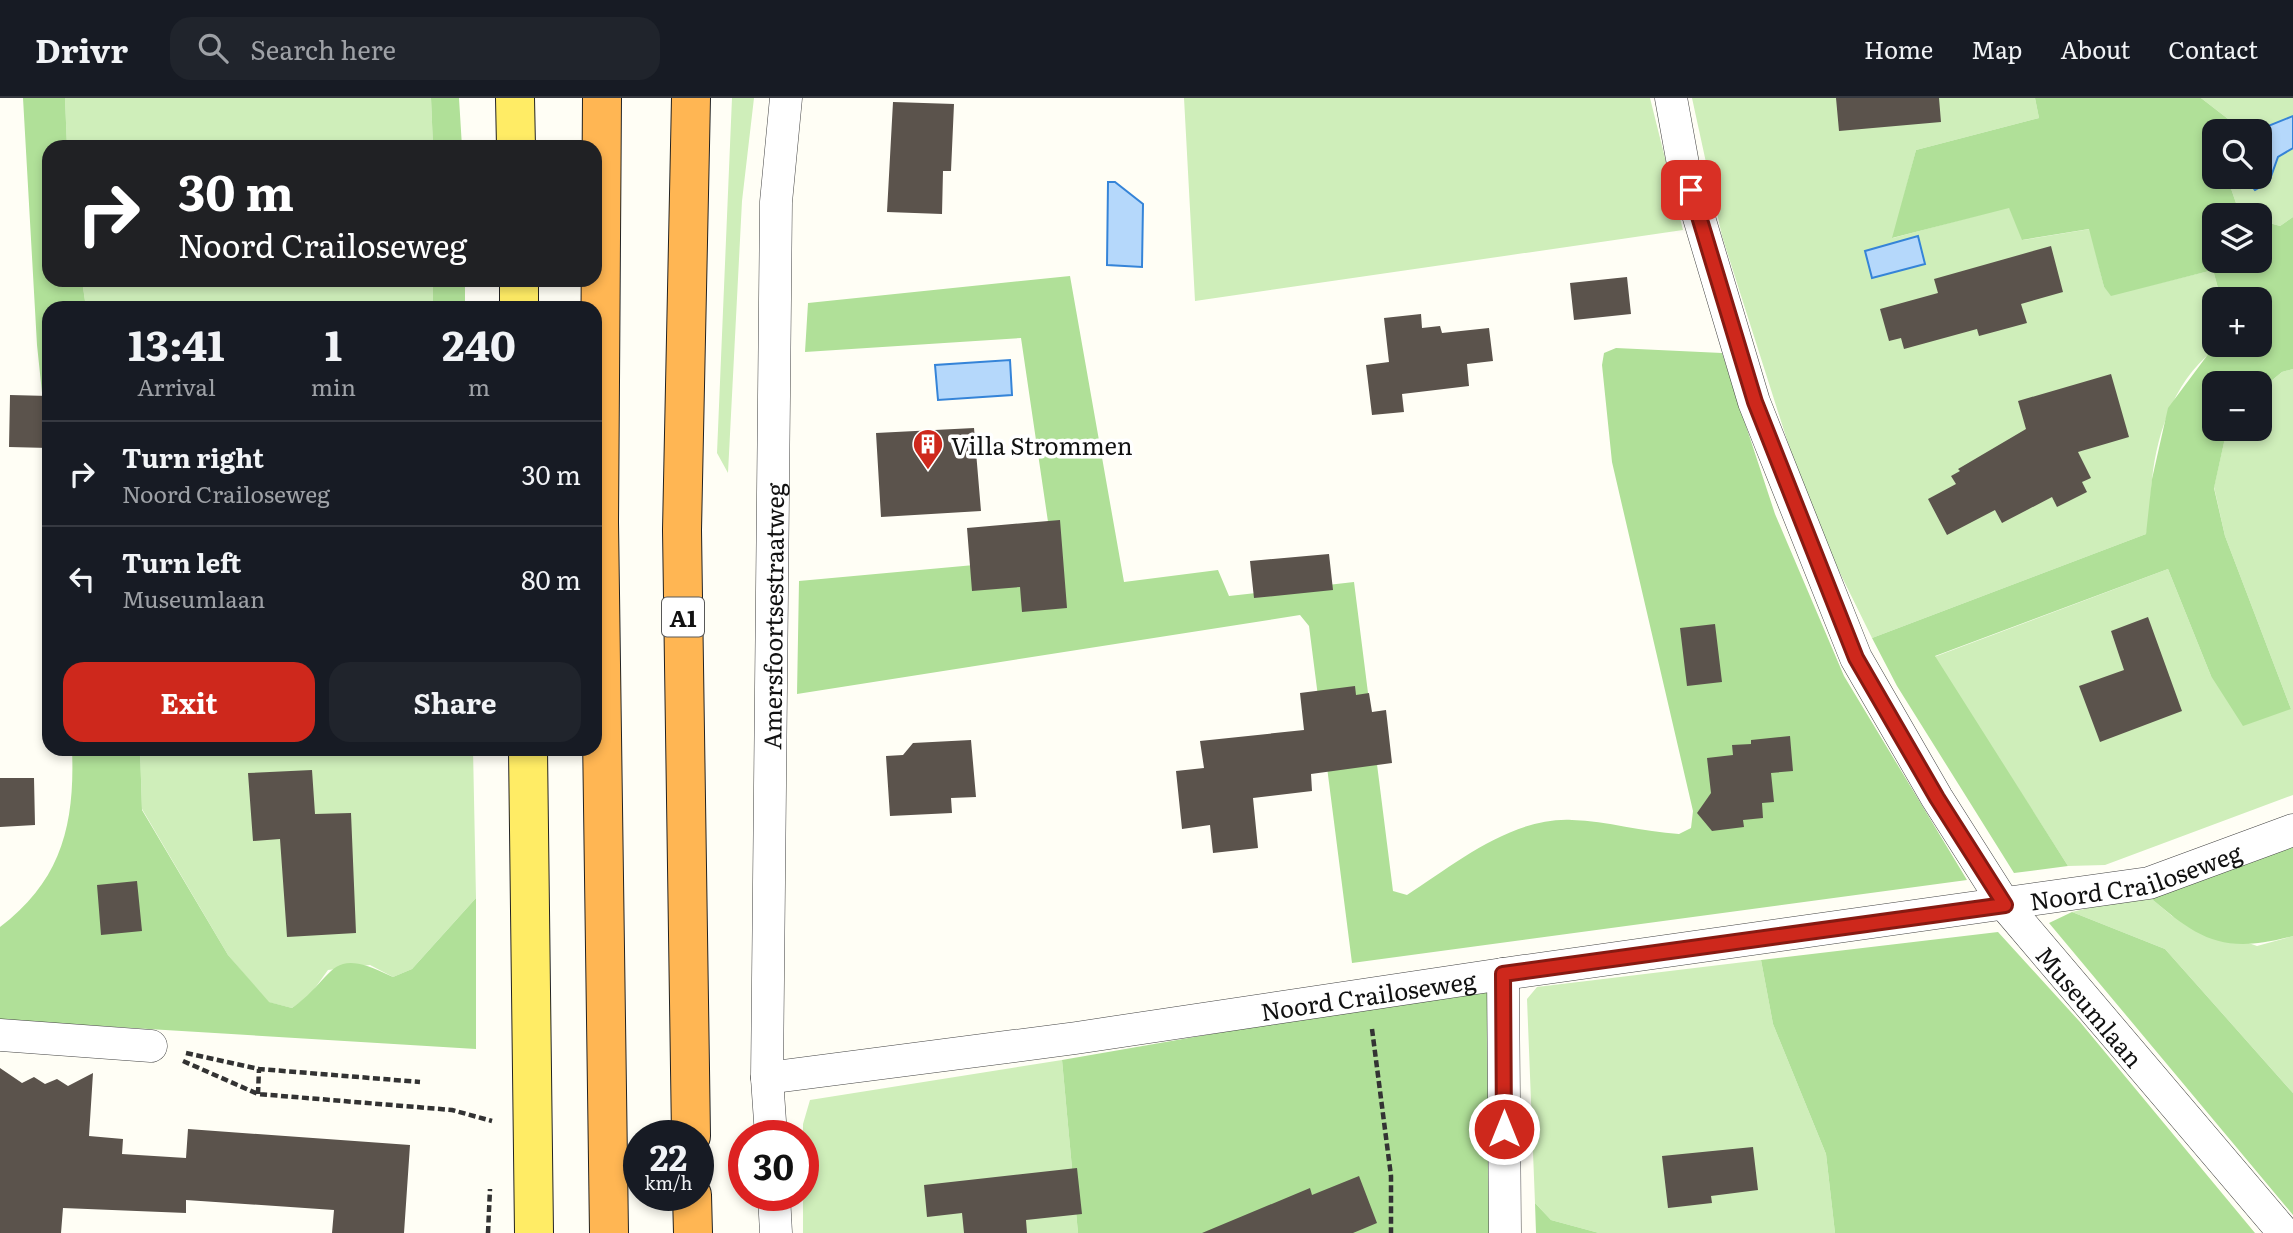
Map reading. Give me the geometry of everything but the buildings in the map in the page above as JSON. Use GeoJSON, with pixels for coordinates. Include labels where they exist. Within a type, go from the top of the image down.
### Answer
{"type":"FeatureCollection","features":[{"type":"Feature","properties":{"kind":"highway"},"geometry":{"type":"LineString","coordinates":[[602,98],[602,140]]}},
{"type":"Feature","properties":{"kind":"highway","name":"A1"},"geometry":{"type":"LineString","coordinates":[[691,98],[682,530],[691,1120]]}},
{"type":"Feature","properties":{"kind":"highway"},"geometry":{"type":"LineString","coordinates":[[602,735],[609,1233]]}},
{"type":"Feature","properties":{"kind":"highway"},"geometry":{"type":"LineString","coordinates":[[692,1211],[693,1233]]}},
{"type":"Feature","properties":{"kind":"main road"},"geometry":{"type":"LineString","coordinates":[[515,98],[516,140]]}},
{"type":"Feature","properties":{"kind":"main road"},"geometry":{"type":"LineString","coordinates":[[528,756],[535,1133],[534,1233]]}},
{"type":"Feature","properties":{"kind":"street","name":"Amersfoortsestraatweg"},"geometry":{"type":"LineString","coordinates":[[770,1120],[768,1078],[776,202],[786,98]]}},
{"type":"Feature","properties":{"kind":"street","name":"Museumlaan"},"geometry":{"type":"LineString","coordinates":[[1671,98],[1683,164],[1755,402],[1856,658],[1937,798],[2005,905],[2284,1233]]}},
{"type":"Feature","properties":{"kind":"street","name":"Noord Crailoseweg"},"geometry":{"type":"LineString","coordinates":[[768,1078],[1057,1041],[1503,974],[2149,883],[2293,830]]}},
{"type":"Feature","properties":{"kind":"street"},"geometry":{"type":"LineString","coordinates":[[1503,974],[1505,1233]]}},
{"type":"Feature","properties":{"kind":"street"},"geometry":{"type":"LineString","coordinates":[[0,1035],[150,1046]]}},
{"type":"Feature","properties":{"kind":"street"},"geometry":{"type":"LineString","coordinates":[[775,1211],[776,1233]]}},
{"type":"Feature","properties":{"kind":"path"},"geometry":{"type":"LineString","coordinates":[[1368,994],[1391,1176],[1391,1233]]}},
{"type":"Feature","properties":{"kind":"path"},"geometry":{"type":"LineString","coordinates":[[150,1046],[259,1069],[420,1082]]}},
{"type":"Feature","properties":{"kind":"path"},"geometry":{"type":"LineString","coordinates":[[150,1046],[258,1094],[452,1110],[492,1121]]}},
{"type":"Feature","properties":{"kind":"path"},"geometry":{"type":"LineString","coordinates":[[258,1094],[259,1069]]}},
{"type":"Feature","properties":{"kind":"green space"},"geometry":{"type":"Polygon","coordinates":[[[23,98],[65,98],[67,140],[42,140],[42,287],[83,287],[85,301],[42,301],[42,392],[23,98]]]}},
{"type":"Feature","properties":{"kind":"green space"},"geometry":{"type":"Polygon","coordinates":[[[65,98],[431,98],[433,140],[67,140],[65,98]]]}},
{"type":"Feature","properties":{"kind":"green space"},"geometry":{"type":"Polygon","coordinates":[[[431,98],[459,98],[462,140],[433,140],[431,98]]]}},
{"type":"Feature","properties":{"kind":"green space"},"geometry":{"type":"Polygon","coordinates":[[[732,98],[754,98],[742,201],[728,473],[717,453],[732,98]]]}},
{"type":"Feature","properties":{"kind":"green space"},"geometry":{"type":"Polygon","coordinates":[[[1184,98],[1650,98],[1683,230],[1195,301],[1184,98]]]}},
{"type":"Feature","properties":{"kind":"green space"},"geometry":{"type":"Polygon","coordinates":[[[1692,98],[2035,98],[2039,118],[1916,150],[1893,238],[2009,207],[2023,240],[2090,229],[2104,287],[2111,295],[2202,273],[2214,273],[2218,287],[2202,287],[2202,357],[2206,357],[2181,387],[2164,423],[2155,461],[2146,534],[1872,638],[1810,512],[1722,236],[1692,98]]]}},
{"type":"Feature","properties":{"kind":"green space"},"geometry":{"type":"Polygon","coordinates":[[[2035,98],[2201,98],[2228,119],[2202,119],[2202,189],[2231,189],[2236,203],[2202,203],[2202,273],[2111,296],[2104,287],[2089,229],[2022,240],[2009,208],[1892,238],[1916,150],[2039,118],[2035,98]]]}},
{"type":"Feature","properties":{"kind":"green space"},"geometry":{"type":"Polygon","coordinates":[[[2201,98],[2293,98],[2293,217],[2280,226],[2272,224],[2272,203],[2236,203],[2231,189],[2272,189],[2272,119],[2228,119],[2201,98]]]}},
{"type":"Feature","properties":{"kind":"green space"},"geometry":{"type":"Polygon","coordinates":[[[2293,217],[2293,369],[2282,372],[2272,380],[2272,371],[2202,371],[2202,441],[2224,441],[2214,488],[2225,536],[2291,709],[2243,726],[2211,676],[2168,569],[1935,656],[2068,866],[2014,873],[1897,686],[1872,638],[2146,534],[2152,479],[2168,408],[2206,357],[2272,357],[2272,287],[2218,287],[2214,273],[2272,273],[2272,224],[2280,226],[2293,217]]]}},
{"type":"Feature","properties":{"kind":"green space"},"geometry":{"type":"Polygon","coordinates":[[[1070,276],[1124,582],[1218,570],[1229,596],[1354,582],[1393,891],[1407,895],[1464,857],[1506,834],[1549,821],[1585,821],[1679,834],[1691,828],[1693,811],[1612,462],[1602,365],[1604,353],[1616,348],[1722,353],[1775,514],[1844,676],[1967,880],[1352,963],[1309,626],[1300,615],[797,694],[799,581],[1041,559],[1052,549],[1021,338],[805,352],[808,303],[1070,276]]]}},
{"type":"Feature","properties":{"kind":"green space"},"geometry":{"type":"Polygon","coordinates":[[[83,287],[433,287],[433,301],[85,301],[83,287]]]}},
{"type":"Feature","properties":{"kind":"green space"},"geometry":{"type":"Polygon","coordinates":[[[433,287],[465,287],[465,301],[433,301],[433,287]]]}},
{"type":"Feature","properties":{"kind":"green space"},"geometry":{"type":"Polygon","coordinates":[[[2293,369],[2293,795],[2105,865],[2068,866],[1934,657],[2168,569],[2211,676],[2291,709],[2225,536],[2214,487],[2224,441],[2272,441],[2272,380],[2282,372],[2293,369]]]}},
{"type":"Feature","properties":{"kind":"green space"},"geometry":{"type":"Polygon","coordinates":[[[72,756],[140,756],[142,810],[228,955],[269,1002],[292,1008],[335,968],[344,964],[356,963],[393,977],[412,969],[476,898],[476,1049],[0,1020],[0,927],[38,890],[51,870],[67,826],[72,756]]]}},
{"type":"Feature","properties":{"kind":"green space"},"geometry":{"type":"Polygon","coordinates":[[[140,756],[473,756],[476,898],[412,969],[393,977],[370,965],[328,970],[310,995],[292,1008],[268,1002],[228,955],[142,809],[140,756]]]}},
{"type":"Feature","properties":{"kind":"green space"},"geometry":{"type":"Polygon","coordinates":[[[2293,844],[2293,936],[2248,944],[2213,939],[2181,923],[2146,894],[2293,844]]]}},
{"type":"Feature","properties":{"kind":"green space"},"geometry":{"type":"Polygon","coordinates":[[[2146,894],[2172,916],[2257,946],[2293,936],[2293,1093],[2165,949],[2072,912],[2146,894]]]}},
{"type":"Feature","properties":{"kind":"green space"},"geometry":{"type":"Polygon","coordinates":[[[2072,912],[2165,949],[2293,1093],[2293,1215],[2049,923],[2072,912]]]}},
{"type":"Feature","properties":{"kind":"green space"},"geometry":{"type":"Polygon","coordinates":[[[1998,932],[2080,1022],[2255,1233],[1835,1233],[1826,1154],[1773,1024],[1761,960],[1998,932]]]}},
{"type":"Feature","properties":{"kind":"green space"},"geometry":{"type":"Polygon","coordinates":[[[1761,960],[1773,1024],[1826,1154],[1835,1233],[1599,1233],[1551,1220],[1535,1203],[1527,999],[1537,987],[1761,960]]]}},
{"type":"Feature","properties":{"kind":"green space"},"geometry":{"type":"Polygon","coordinates":[[[1490,992],[1501,1233],[1078,1233],[1062,1060],[1395,1002],[1490,992]]]}},
{"type":"Feature","properties":{"kind":"green space"},"geometry":{"type":"Polygon","coordinates":[[[1062,1060],[1078,1233],[803,1233],[803,1211],[819,1211],[819,1120],[804,1120],[810,1100],[1062,1060]]]}},
{"type":"Feature","properties":{"kind":"green space"},"geometry":{"type":"Polygon","coordinates":[[[1535,1203],[1551,1220],[1599,1233],[1536,1233],[1535,1203]]]}},
{"type":"Feature","properties":{"kind":"water"},"geometry":{"type":"Polygon","coordinates":[[[2293,116],[2293,148],[2278,157],[2272,174],[2272,124],[2293,116]]]}},
{"type":"Feature","properties":{"kind":"water"},"geometry":{"type":"Polygon","coordinates":[[[1108,182],[1115,182],[1143,204],[1142,267],[1107,265],[1108,182]]]}},
{"type":"Feature","properties":{"kind":"water"},"geometry":{"type":"Polygon","coordinates":[[[1918,236],[1925,264],[1872,278],[1865,251],[1918,236]]]}},
{"type":"Feature","properties":{"kind":"water"},"geometry":{"type":"Polygon","coordinates":[[[1010,360],[1012,395],[938,400],[935,365],[1010,360]]]}},
{"type":"Feature","properties":{"kind":"place","name":"Villa Strommen"},"geometry":{"type":"Point","coordinates":[928,471]}},
{"type":"Feature","properties":{"kind":"route"},"geometry":{"type":"LineString","coordinates":[[1504,1129],[1503,974],[2005,905],[1937,798],[1856,658],[1755,402],[1691,190]]}}]}
